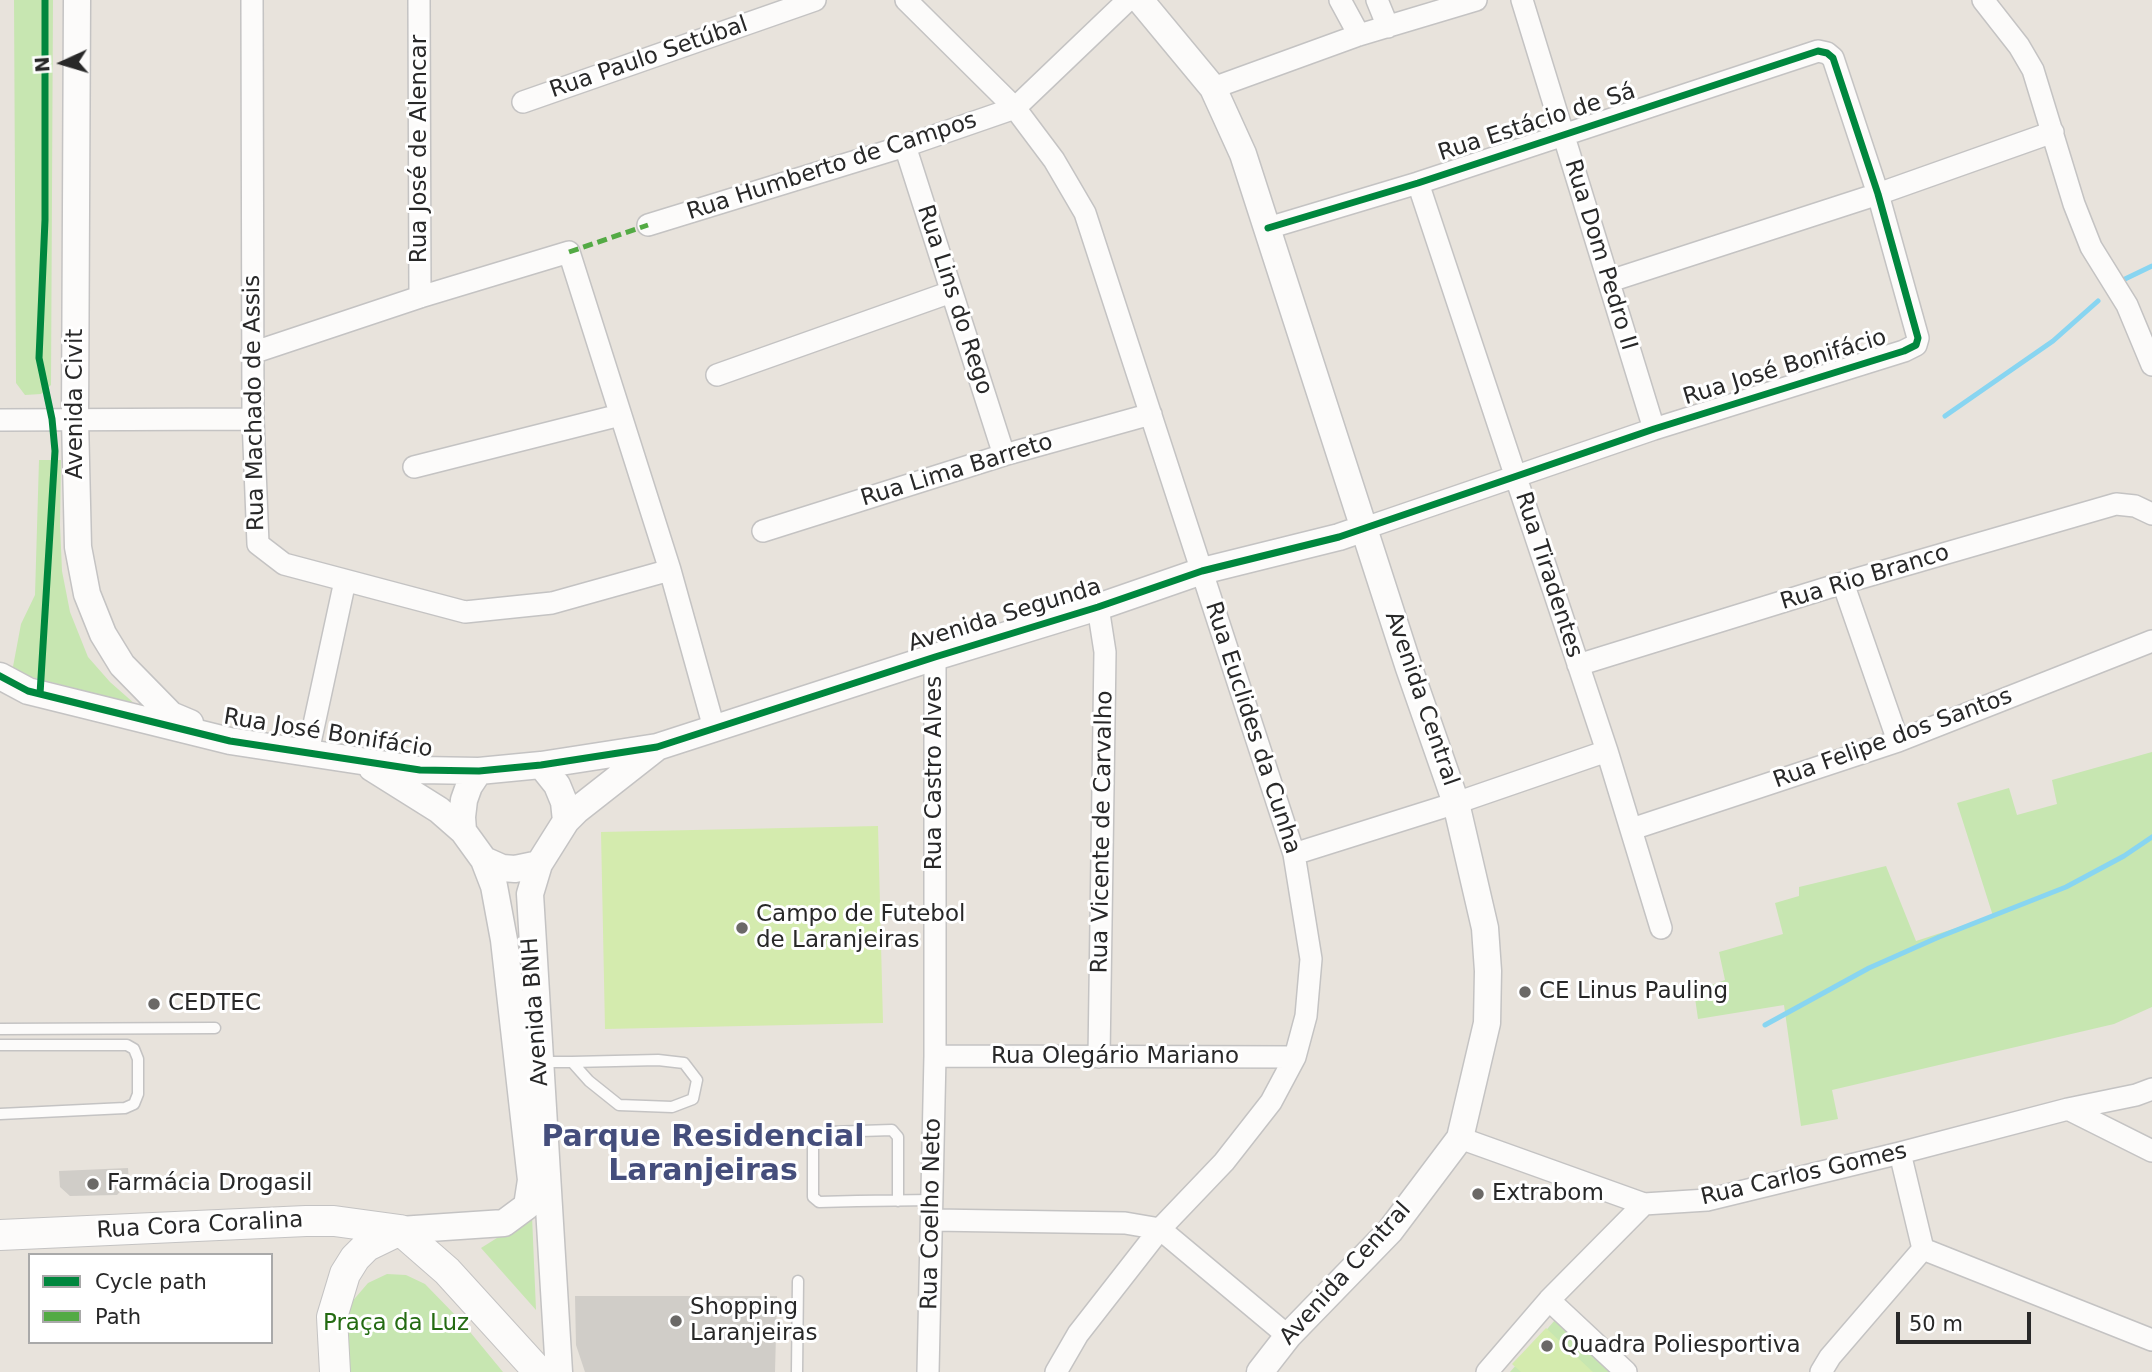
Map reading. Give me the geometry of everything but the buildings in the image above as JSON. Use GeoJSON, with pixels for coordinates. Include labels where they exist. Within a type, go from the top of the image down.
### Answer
{"type":"FeatureCollection","features":[{"type":"Feature","properties":{"kind":"main road","name":"Rua Cora Coralina"},"geometry":{"type":"LineString","coordinates":[[0,1235],[306,1221],[334,1221],[400,1230]]}},
{"type":"Feature","properties":{"kind":"main road"},"geometry":{"type":"LineString","coordinates":[[335,1372],[332,1317],[345,1274],[367,1246],[400,1230],[447,1271],[539,1372]]}},
{"type":"Feature","properties":{"kind":"street","name":"Avenida Civit"},"geometry":{"type":"LineString","coordinates":[[77,0],[75,419],[78,547],[87,594],[103,634],[122,665],[171,715],[230,741]]}},
{"type":"Feature","properties":{"kind":"street","name":"Rua Machado de Assis"},"geometry":{"type":"LineString","coordinates":[[252,0],[253,419],[258,544],[284,564],[465,612],[552,603],[670,570]]}},
{"type":"Feature","properties":{"kind":"street","name":"Rua José de Alencar"},"geometry":{"type":"LineString","coordinates":[[419,0],[420,298]]}},
{"type":"Feature","properties":{"kind":"street","name":"Rua Paulo Setúbal"},"geometry":{"type":"LineString","coordinates":[[523,102],[815,0]]}},
{"type":"Feature","properties":{"kind":"street","name":"Rua Euclides da Cunha"},"geometry":{"type":"LineString","coordinates":[[906,0],[1015,108],[1055,160],[1085,213],[1294,854],[1311,959],[1306,1016],[1295,1057],[1271,1102],[1232,1152],[1160,1229],[1078,1334],[1056,1372]]}},
{"type":"Feature","properties":{"kind":"street"},"geometry":{"type":"LineString","coordinates":[[1015,108],[1128,0]]}},
{"type":"Feature","properties":{"kind":"street","name":"Avenida Central"},"geometry":{"type":"LineString","coordinates":[[1140,0],[1213,88],[1243,154],[1409,668],[1456,803],[1485,928],[1487,1023],[1460,1138],[1390,1231],[1288,1336],[1260,1372]]}},
{"type":"Feature","properties":{"kind":"street"},"geometry":{"type":"LineString","coordinates":[[1340,0],[1359,35]]}},
{"type":"Feature","properties":{"kind":"street"},"geometry":{"type":"LineString","coordinates":[[1377,0],[1388,27]]}},
{"type":"Feature","properties":{"kind":"street"},"geometry":{"type":"LineString","coordinates":[[1213,88],[1359,35],[1476,0]]}},
{"type":"Feature","properties":{"kind":"street","name":"Rua Dom Pedro II"},"geometry":{"type":"LineString","coordinates":[[1522,0],[1654,429]]}},
{"type":"Feature","properties":{"kind":"street"},"geometry":{"type":"LineString","coordinates":[[1983,0],[2034,69],[2074,204],[2091,247],[2127,305],[2152,365]]}},
{"type":"Feature","properties":{"kind":"street","name":"Rua Estácio de Sá"},"geometry":{"type":"LineString","coordinates":[[1268,228],[1418,183],[1818,51]]}},
{"type":"Feature","properties":{"kind":"street","name":"Rua José Bonifácio"},"geometry":{"type":"LineString","coordinates":[[1365,528],[1654,429],[1916,345],[1918,338],[1878,194],[1833,58],[1818,51]]}},
{"type":"Feature","properties":{"kind":"street","name":"Rua Humberto de Campos"},"geometry":{"type":"LineString","coordinates":[[648,225],[905,146],[1015,108]]}},
{"type":"Feature","properties":{"kind":"street"},"geometry":{"type":"LineString","coordinates":[[1610,281],[1878,194],[2053,132]]}},
{"type":"Feature","properties":{"kind":"street","name":"Rua Lins do Rego"},"geometry":{"type":"LineString","coordinates":[[905,146],[1004,455]]}},
{"type":"Feature","properties":{"kind":"street","name":"Rua Tiradentes"},"geometry":{"type":"LineString","coordinates":[[1418,183],[1607,751],[1661,928]]}},
{"type":"Feature","properties":{"kind":"street"},"geometry":{"type":"LineString","coordinates":[[253,353],[569,252],[670,570],[715,728]]}},
{"type":"Feature","properties":{"kind":"street"},"geometry":{"type":"LineString","coordinates":[[717,375],[951,292]]}},
{"type":"Feature","properties":{"kind":"street","name":"Rua Lima Barreto"},"geometry":{"type":"LineString","coordinates":[[763,531],[1004,455],[1151,414]]}},
{"type":"Feature","properties":{"kind":"street"},"geometry":{"type":"LineString","coordinates":[[414,467],[620,415]]}},
{"type":"Feature","properties":{"kind":"street"},"geometry":{"type":"LineString","coordinates":[[0,420],[253,419]]}},
{"type":"Feature","properties":{"kind":"street","name":"Rua Rio Branco"},"geometry":{"type":"LineString","coordinates":[[1578,665],[1843,583],[2116,504],[2135,506],[2152,514]]}},
{"type":"Feature","properties":{"kind":"street","name":"Avenida Segunda"},"geometry":{"type":"LineString","coordinates":[[657,747],[1202,572],[1365,528]]}},
{"type":"Feature","properties":{"kind":"street"},"geometry":{"type":"LineString","coordinates":[[308,752],[345,581]]}},
{"type":"Feature","properties":{"kind":"street"},"geometry":{"type":"LineString","coordinates":[[1843,583],[1898,741]]}},
{"type":"Feature","properties":{"kind":"street","name":"Rua Vicente de Carvalho"},"geometry":{"type":"LineString","coordinates":[[1098,607],[1105,652],[1100,1056]]}},
{"type":"Feature","properties":{"kind":"street","name":"Rua Felipe dos Santos"},"geometry":{"type":"LineString","coordinates":[[1632,829],[1898,741],[2152,641]]}},
{"type":"Feature","properties":{"kind":"street","name":"Rua Castro Alves"},"geometry":{"type":"LineString","coordinates":[[935,657],[935,1056]]}},
{"type":"Feature","properties":{"kind":"street","name":"Rua José Bonifácio"},"geometry":{"type":"LineString","coordinates":[[0,676],[28,691],[230,741],[420,770],[479,771],[541,765],[657,747]]}},
{"type":"Feature","properties":{"kind":"street","name":"Avenida BNH"},"geometry":{"type":"LineString","coordinates":[[559,1372],[530,894],[540,864],[566,821],[657,747]]}},
{"type":"Feature","properties":{"kind":"street"},"geometry":{"type":"LineString","coordinates":[[1294,854],[1456,803],[1607,751]]}},
{"type":"Feature","properties":{"kind":"street","name":"Avenida BNH"},"geometry":{"type":"LineString","coordinates":[[362,762],[439,810],[463,831],[484,860],[494,886],[504,940],[531,1180],[527,1206],[503,1223],[400,1230]]}},
{"type":"Feature","properties":{"kind":"street"},"geometry":{"type":"LineString","coordinates":[[541,765],[556,785],[564,802],[566,821]]}},
{"type":"Feature","properties":{"kind":"street"},"geometry":{"type":"LineString","coordinates":[[463,831],[464,800],[479,771]]}},
{"type":"Feature","properties":{"kind":"street"},"geometry":{"type":"LineString","coordinates":[[484,860],[502,868],[514,869],[540,864]]}},
{"type":"Feature","properties":{"kind":"street","name":"Rua Olegário Mariano"},"geometry":{"type":"LineString","coordinates":[[935,1056],[1295,1057]]}},
{"type":"Feature","properties":{"kind":"street","name":"Rua Coelho Neto"},"geometry":{"type":"LineString","coordinates":[[928,1372],[935,1056]]}},
{"type":"Feature","properties":{"kind":"street","name":"Rua Carlos Gomes"},"geometry":{"type":"LineString","coordinates":[[1460,1138],[1644,1204],[1707,1200],[2152,1089]]}},
{"type":"Feature","properties":{"kind":"street"},"geometry":{"type":"LineString","coordinates":[[2068,1109],[2152,1151]]}},
{"type":"Feature","properties":{"kind":"street"},"geometry":{"type":"LineString","coordinates":[[1900,1153],[1923,1249]]}},
{"type":"Feature","properties":{"kind":"street"},"geometry":{"type":"LineString","coordinates":[[1487,1372],[1549,1300],[1644,1204]]}},
{"type":"Feature","properties":{"kind":"street"},"geometry":{"type":"LineString","coordinates":[[933,1210],[1125,1223],[1160,1229],[1288,1336]]}},
{"type":"Feature","properties":{"kind":"street"},"geometry":{"type":"LineString","coordinates":[[1923,1249],[2152,1339]]}},
{"type":"Feature","properties":{"kind":"street"},"geometry":{"type":"LineString","coordinates":[[1821,1372],[1830,1357],[1923,1249]]}},
{"type":"Feature","properties":{"kind":"street"},"geometry":{"type":"LineString","coordinates":[[1549,1300],[1626,1372]]}},
{"type":"Feature","properties":{"kind":"lane"},"geometry":{"type":"LineString","coordinates":[[0,1030],[215,1028]]}},
{"type":"Feature","properties":{"kind":"lane"},"geometry":{"type":"LineString","coordinates":[[0,1045],[127,1045],[134,1049],[138,1059],[138,1094],[134,1104],[125,1108],[0,1114]]}},
{"type":"Feature","properties":{"kind":"lane"},"geometry":{"type":"LineString","coordinates":[[540,1062],[658,1060],[684,1063],[697,1080],[694,1099],[672,1107],[619,1105],[589,1082],[572,1062]]}},
{"type":"Feature","properties":{"kind":"lane"},"geometry":{"type":"LineString","coordinates":[[898,1201],[898,1137],[892,1130],[828,1132],[818,1136],[813,1145],[813,1197],[819,1202],[898,1201],[933,1210]]}},
{"type":"Feature","properties":{"kind":"lane"},"geometry":{"type":"LineString","coordinates":[[797,1372],[798,1281]]}},
{"type":"Feature","properties":{"kind":"green space"},"geometry":{"type":"Polygon","coordinates":[[[14,0],[53,0],[51,385],[41,394],[25,395],[16,383],[14,0]]]}},
{"type":"Feature","properties":{"kind":"green space"},"geometry":{"type":"Polygon","coordinates":[[[39,460],[61,460],[62,571],[70,612],[88,657],[110,682],[135,704],[12,672],[21,624],[35,595],[39,460]]]}},
{"type":"Feature","properties":{"kind":"green space"},"geometry":{"type":"Polygon","coordinates":[[[2152,752],[2152,1007],[2114,1024],[1832,1090],[1838,1119],[1801,1126],[1784,1005],[1698,1019],[1694,991],[1725,980],[1719,952],[1783,934],[1775,903],[1799,896],[1799,887],[1886,866],[1916,941],[1993,916],[1957,803],[2009,788],[2017,815],[2057,804],[2052,780],[2152,752]]]}},
{"type":"Feature","properties":{"kind":"green space","name":"Campo de Futebol de Laranjeiras"},"geometry":{"type":"Polygon","coordinates":[[[878,826],[883,1023],[605,1029],[601,832],[878,826]]]}},
{"type":"Feature","properties":{"kind":"green space"},"geometry":{"type":"Polygon","coordinates":[[[532,1216],[536,1310],[481,1248],[532,1216]]]}},
{"type":"Feature","properties":{"kind":"green space","name":"Praça da Luz"},"geometry":{"type":"Polygon","coordinates":[[[387,1274],[406,1275],[425,1284],[461,1321],[503,1372],[347,1372],[345,1337],[350,1304],[368,1283],[387,1274]]]}},
{"type":"Feature","properties":{"kind":"green space","name":"Quadra Poliesportiva"},"geometry":{"type":"Polygon","coordinates":[[[1555,1320],[1615,1372],[1510,1372],[1555,1320]]]}},
{"type":"Feature","properties":{"kind":"green space","name":"Quadra Poliesportiva"},"geometry":{"type":"Polygon","coordinates":[[[1546,1328],[1593,1372],[1521,1372],[1512,1364],[1546,1328]]]}},
{"type":"Feature","properties":{"kind":"waterway"},"geometry":{"type":"LineString","coordinates":[[2125,279],[2152,266]]}},
{"type":"Feature","properties":{"kind":"waterway"},"geometry":{"type":"LineString","coordinates":[[1945,416],[2053,341],[2098,301]]}},
{"type":"Feature","properties":{"kind":"waterway"},"geometry":{"type":"LineString","coordinates":[[1765,1025],[1869,968],[2066,887],[2124,856],[2152,837]]}},
{"type":"Feature","properties":{"kind":"marked path"},"geometry":{"type":"LineString","coordinates":[[569,252],[648,225]]}},
{"type":"Feature","properties":{"kind":"cycle path"},"geometry":{"type":"LineString","coordinates":[[40,694],[55,451],[52,419],[39,358],[45,220],[45,0]]}},
{"type":"Feature","properties":{"kind":"cycle path"},"geometry":{"type":"LineString","coordinates":[[0,676],[28,691],[230,741],[420,770],[479,771],[541,765],[657,747],[1098,607],[1202,571],[1339,537],[1654,429],[1904,351],[1916,345],[1918,338],[1878,194],[1833,58],[1818,51],[1418,183],[1268,228]]}},
{"type":"Feature","properties":{"kind":"place","name":"Campo de Futebol de Laranjeiras"},"geometry":{"type":"Point","coordinates":[742,928]}},
{"type":"Feature","properties":{"kind":"place","name":"CE Linus Pauling"},"geometry":{"type":"Point","coordinates":[1525,992]}},
{"type":"Feature","properties":{"kind":"place","name":"CEDTEC"},"geometry":{"type":"Point","coordinates":[154,1004]}},
{"type":"Feature","properties":{"kind":"place","name":"Farmácia Drogasil"},"geometry":{"type":"Point","coordinates":[93,1184]}},
{"type":"Feature","properties":{"kind":"place","name":"Extrabom"},"geometry":{"type":"Point","coordinates":[1478,1194]}},
{"type":"Feature","properties":{"kind":"place","name":"Shopping Laranjeiras"},"geometry":{"type":"Point","coordinates":[676,1321]}},
{"type":"Feature","properties":{"kind":"place","name":"Quadra Poliesportiva"},"geometry":{"type":"Point","coordinates":[1547,1346]}},
{"type":"Feature","properties":{"kind":"district","name":"Parque Residencial Laranjeiras"},"geometry":{"type":"Point","coordinates":[703,1155]}}]}
